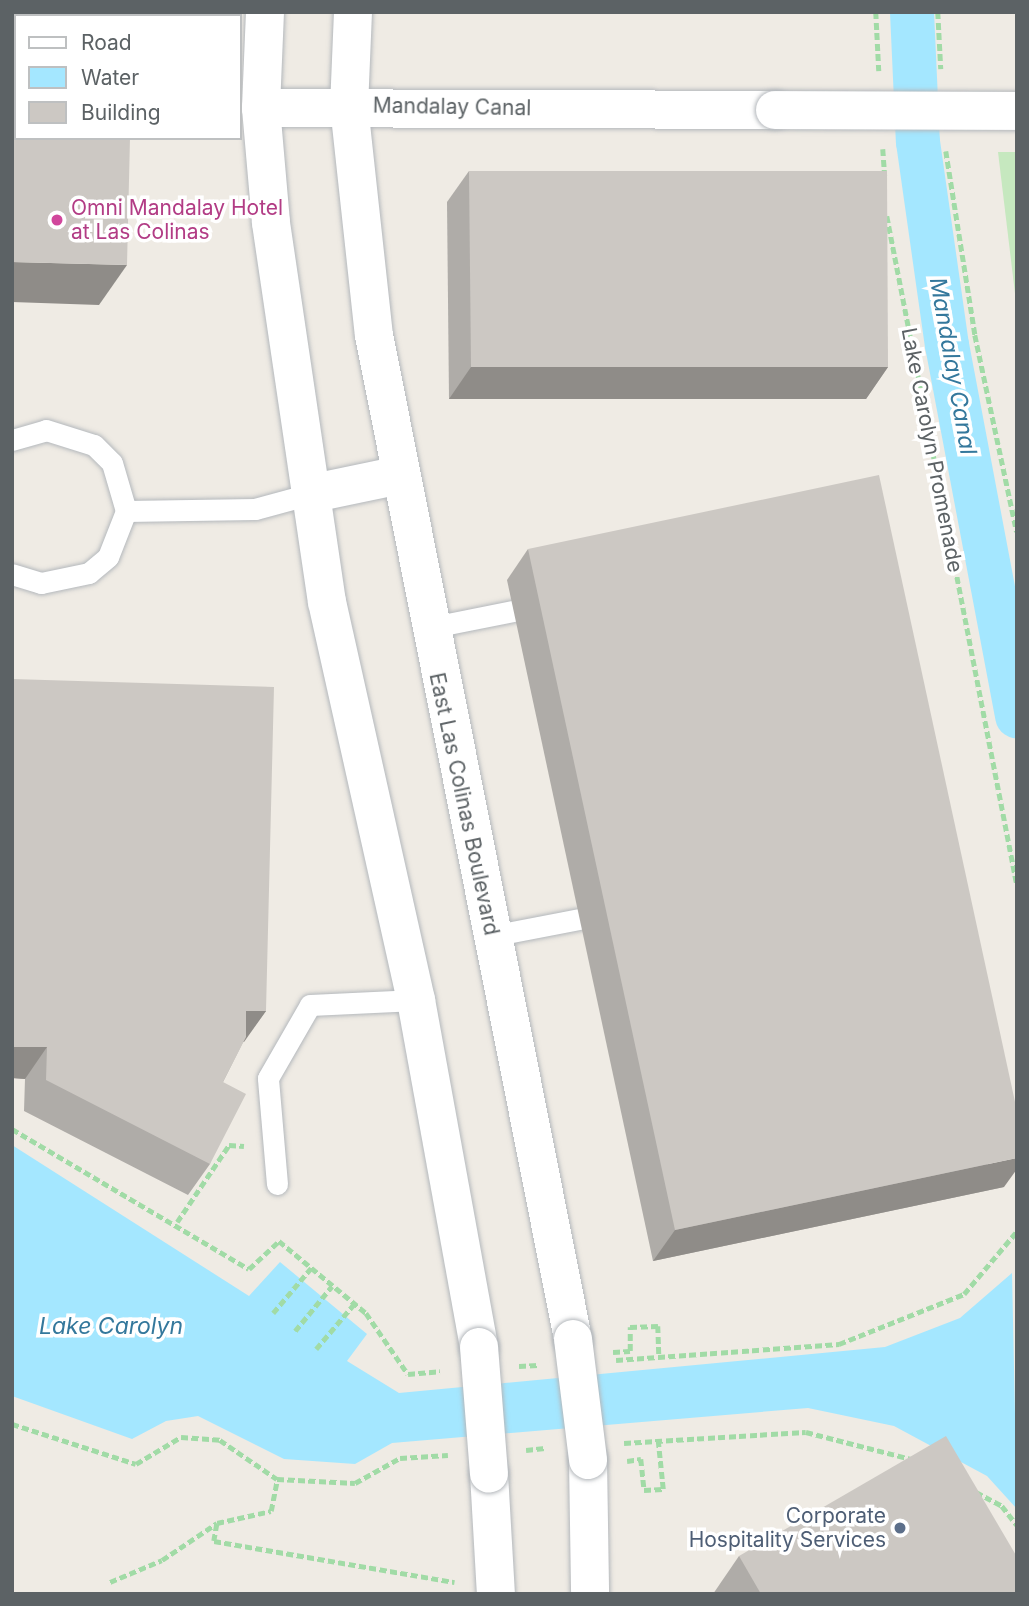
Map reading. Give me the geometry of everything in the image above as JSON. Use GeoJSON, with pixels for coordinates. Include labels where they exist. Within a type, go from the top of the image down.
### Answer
{"type":"FeatureCollection","features":[{"type":"Feature","properties":{"kind":"main road"},"geometry":{"type":"LineString","coordinates":[[265,12],[250,107],[314,494],[327,602],[416,1000],[479,1347],[489,1474],[478,1589]]}},
{"type":"Feature","properties":{"kind":"main road","name":"East Las Colinas Boulevard"},"geometry":{"type":"LineString","coordinates":[[353,12],[349,106],[363,253],[400,475],[428,628],[573,1339],[605,1461],[590,1594]]}},
{"type":"Feature","properties":{"kind":"main road","name":"Mandalay Canal"},"geometry":{"type":"LineString","coordinates":[[250,107],[1017,111]]}},
{"type":"Feature","properties":{"kind":"main road"},"geometry":{"type":"LineString","coordinates":[[314,494],[400,475]]}},
{"type":"Feature","properties":{"kind":"lane"},"geometry":{"type":"LineString","coordinates":[[12,440],[46,430],[94,444],[112,463],[126,512],[108,557],[89,573],[41,583],[12,573]]}},
{"type":"Feature","properties":{"kind":"lane"},"geometry":{"type":"LineString","coordinates":[[126,512],[255,509],[314,494]]}},
{"type":"Feature","properties":{"kind":"lane"},"geometry":{"type":"LineString","coordinates":[[428,628],[513,611]]}},
{"type":"Feature","properties":{"kind":"lane"},"geometry":{"type":"LineString","coordinates":[[491,936],[579,919]]}},
{"type":"Feature","properties":{"kind":"lane"},"geometry":{"type":"LineString","coordinates":[[277,1184],[268,1078],[310,1005],[416,1000]]}},
{"type":"Feature","properties":{"kind":"path"},"geometry":{"type":"LineString","coordinates":[[876,12],[880,80]]}},
{"type":"Feature","properties":{"kind":"path"},"geometry":{"type":"LineString","coordinates":[[939,12],[941,79]]}},
{"type":"Feature","properties":{"kind":"path"},"geometry":{"type":"LineString","coordinates":[[883,134],[886,188]]}},
{"type":"Feature","properties":{"kind":"path"},"geometry":{"type":"LineString","coordinates":[[945,147],[975,335],[1017,532]]}},
{"type":"Feature","properties":{"kind":"path","name":"Lake Carolyn Promenade"},"geometry":{"type":"LineString","coordinates":[[886,202],[1017,885]]}},
{"type":"Feature","properties":{"kind":"path"},"geometry":{"type":"LineString","coordinates":[[177,1222],[229,1145],[274,1148]]}},
{"type":"Feature","properties":{"kind":"path"},"geometry":{"type":"LineString","coordinates":[[273,1312],[311,1268]]}},
{"type":"Feature","properties":{"kind":"path"},"geometry":{"type":"LineString","coordinates":[[295,1331],[332,1286]]}},
{"type":"Feature","properties":{"kind":"path"},"geometry":{"type":"LineString","coordinates":[[316,1349],[354,1304]]}},
{"type":"Feature","properties":{"kind":"path"},"geometry":{"type":"LineString","coordinates":[[615,1352],[631,1351],[629,1327],[658,1326],[659,1357]]}},
{"type":"Feature","properties":{"kind":"path"},"geometry":{"type":"LineString","coordinates":[[12,1424],[136,1464],[181,1437],[220,1440],[277,1479]]}},
{"type":"Feature","properties":{"kind":"path"},"geometry":{"type":"LineString","coordinates":[[605,1461],[641,1460],[644,1490],[663,1489],[658,1441]]}},
{"type":"Feature","properties":{"kind":"path"},"geometry":{"type":"LineString","coordinates":[[218,1523],[214,1541],[478,1589]]}},
{"type":"Feature","properties":{"kind":"green space"},"geometry":{"type":"Polygon","coordinates":[[[998,152],[1017,152],[1017,310],[998,152]]]}},
{"type":"Feature","properties":{"kind":"water","name":"Lake Carolyn"},"geometry":{"type":"Polygon","coordinates":[[[12,1145],[249,1296],[280,1262],[367,1334],[347,1361],[399,1393],[885,1347],[960,1318],[1012,1273],[1017,1509],[987,1476],[894,1426],[808,1408],[392,1443],[355,1464],[284,1459],[198,1416],[166,1421],[132,1439],[12,1396],[12,1145]]]}},
{"type":"Feature","properties":{"kind":"building","name":"Omni Mandalay Hotel at Las Colinas"},"geometry":{"type":"Polygon","coordinates":[[[14,31],[14,140],[130,140],[127,265],[12,262],[14,31]]]}},
{"type":"Feature","properties":{"kind":"building"},"geometry":{"type":"Polygon","coordinates":[[[469,171],[887,171],[888,367],[471,367],[469,171]]]}},
{"type":"Feature","properties":{"kind":"building"},"geometry":{"type":"Polygon","coordinates":[[[879,475],[1017,1111],[1017,1158],[675,1230],[528,549],[879,475]]]}},
{"type":"Feature","properties":{"kind":"building"},"geometry":{"type":"Polygon","coordinates":[[[12,679],[274,687],[266,1011],[246,1011],[246,1037],[223,1082],[246,1094],[210,1164],[46,1080],[47,1047],[12,1047],[12,679]]]}},
{"type":"Feature","properties":{"kind":"building"},"geometry":{"type":"Polygon","coordinates":[[[946,1436],[1017,1557],[1017,1594],[761,1594],[739,1556],[946,1436]]]}},
{"type":"Feature","properties":{"kind":"waterway","name":"Mandalay Canal"},"geometry":{"type":"LineString","coordinates":[[912,12],[918,142],[947,345],[1017,716]]}},
{"type":"Feature","properties":{"kind":"place","name":"Omni Mandalay Hotel at Las Colinas"},"geometry":{"type":"Point","coordinates":[57,220]}},
{"type":"Feature","properties":{"kind":"place","name":"Corporate Hospitality Services"},"geometry":{"type":"Point","coordinates":[900,1528]}}]}
